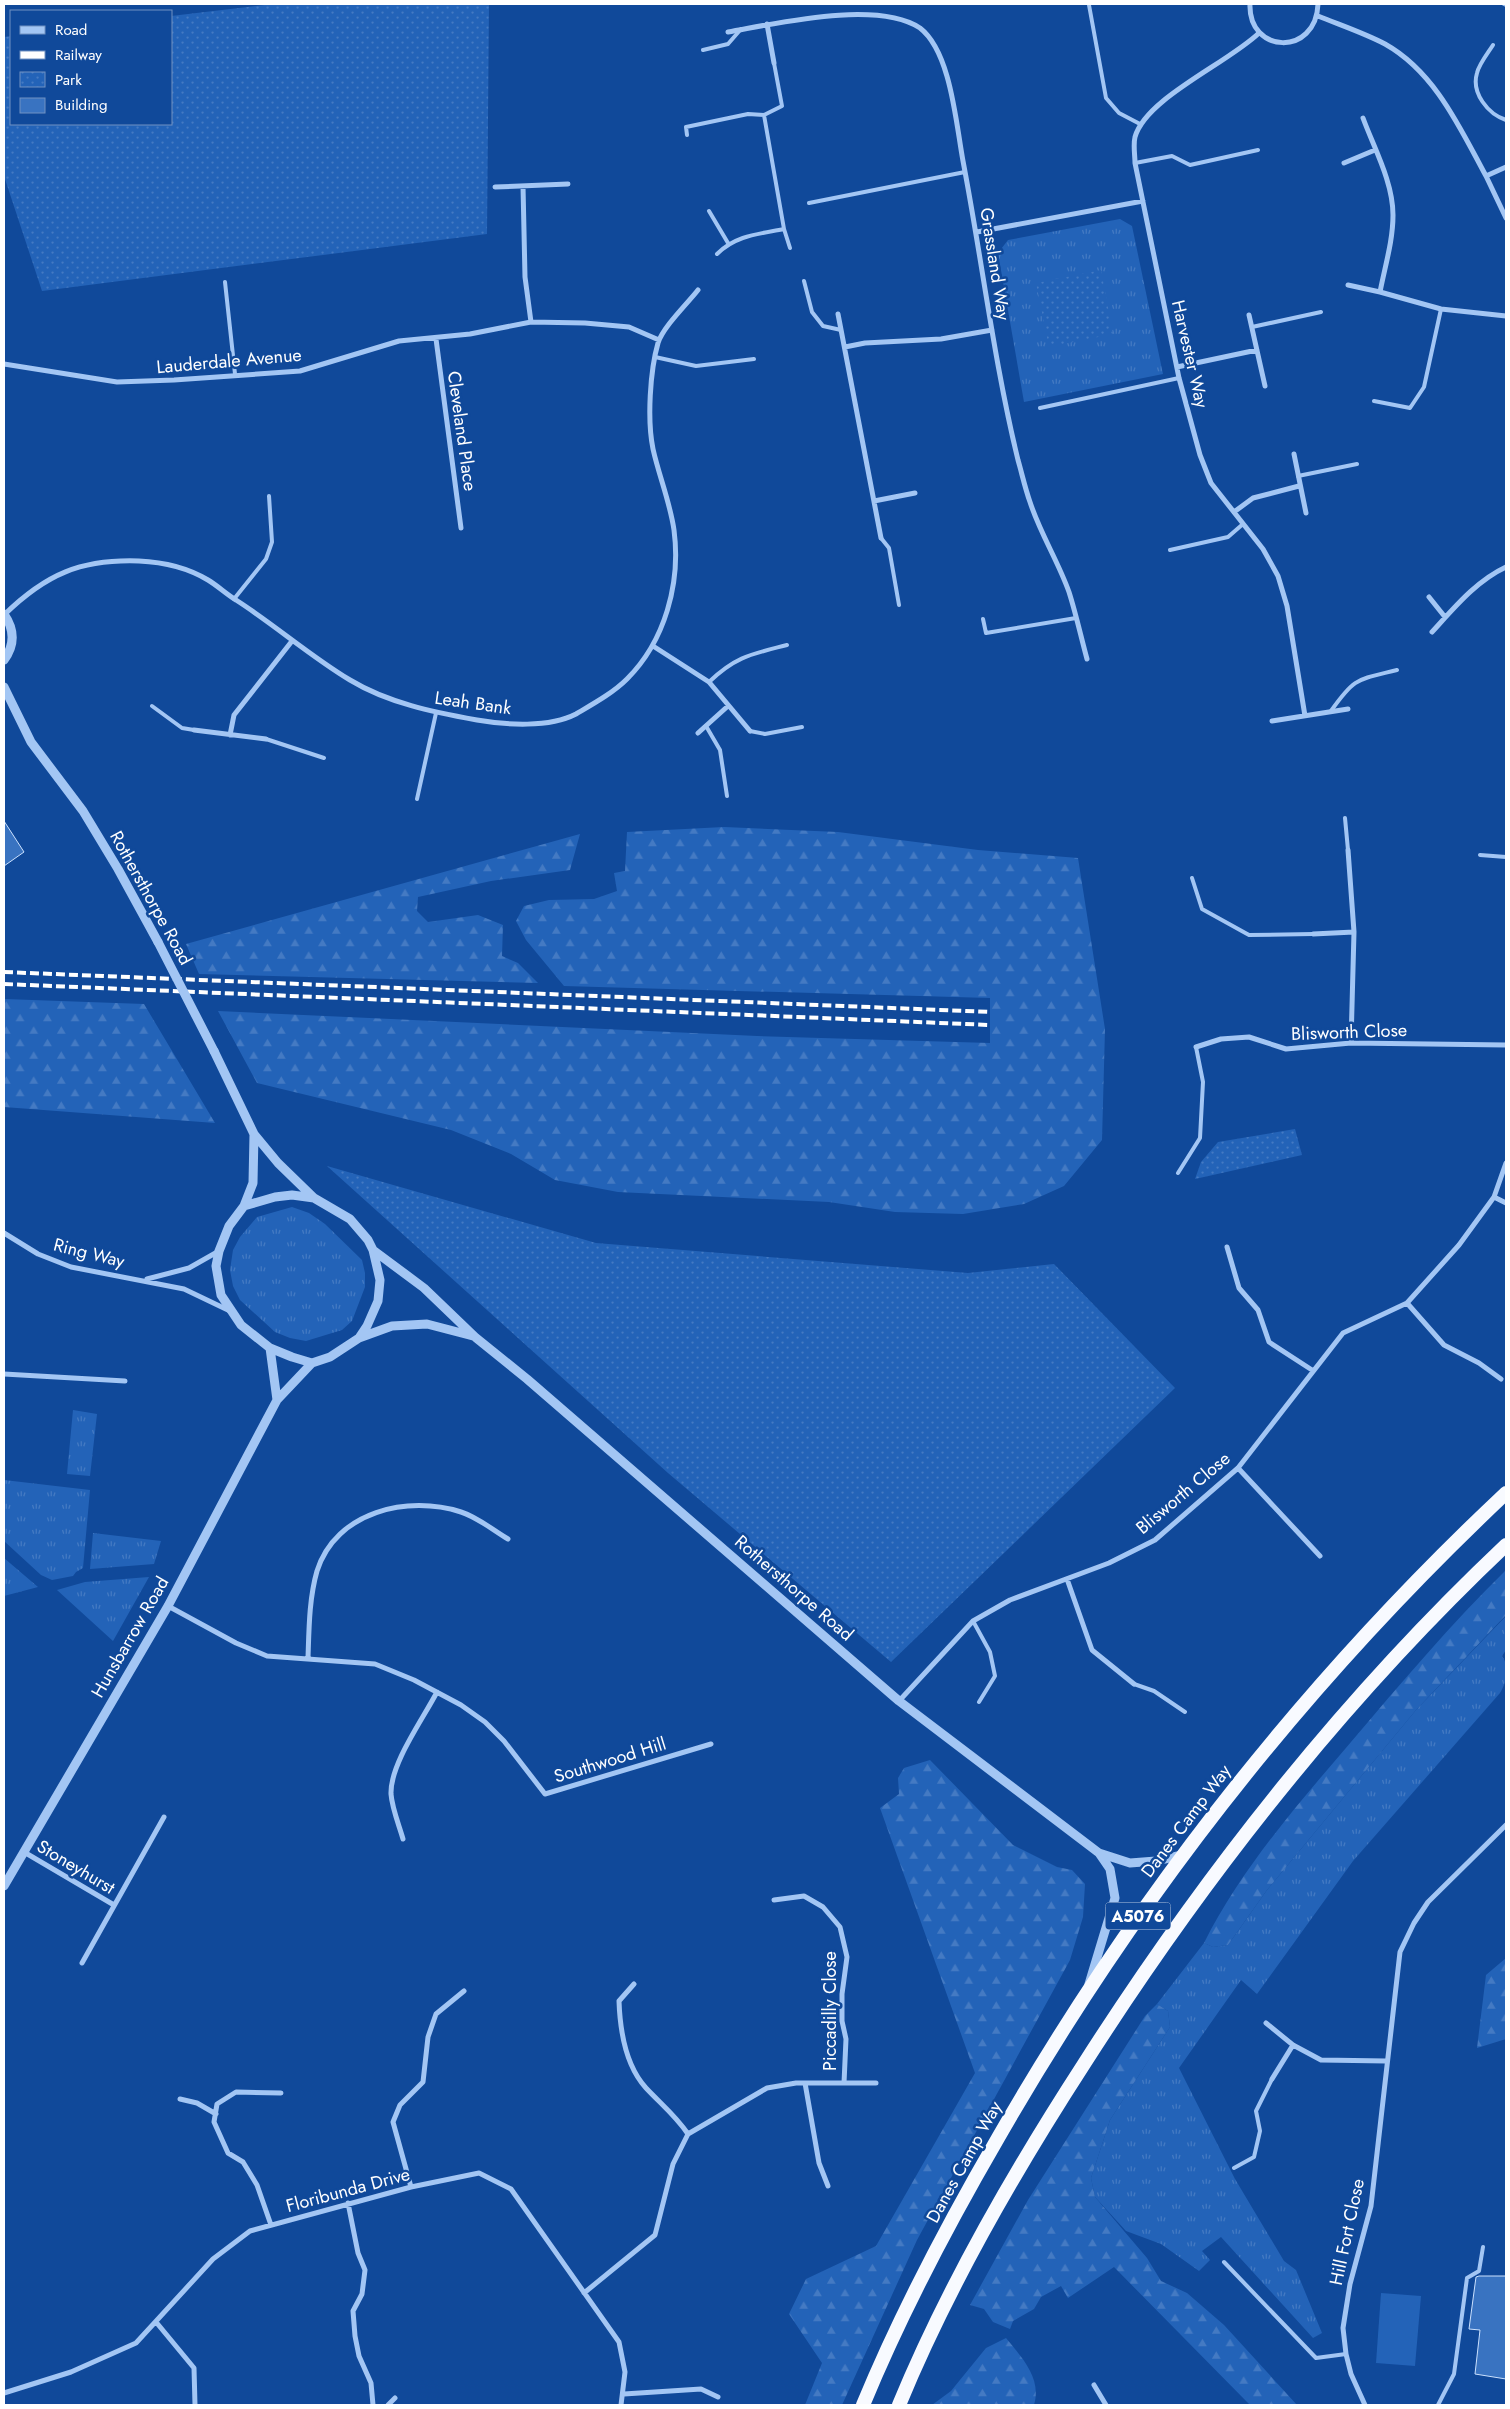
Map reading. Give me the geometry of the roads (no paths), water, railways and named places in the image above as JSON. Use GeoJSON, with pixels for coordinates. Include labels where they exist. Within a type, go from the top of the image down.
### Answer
{"type":"FeatureCollection","features":[{"type":"Feature","properties":{"kind":"highway","name":"Danes Camp Way"},"geometry":{"type":"LineString","coordinates":[[863,2405],[920,2282],[975,2178],[1030,2081],[1087,1989],[1182,1855],[1286,1723],[1357,1642],[1454,1542],[1506,1493]]}},
{"type":"Feature","properties":{"kind":"highway","name":"A5076"},"geometry":{"type":"LineString","coordinates":[[900,2405],[953,2290],[1005,2192],[1056,2106],[1174,1929],[1304,1762],[1381,1672],[1506,1545]]}},
{"type":"Feature","properties":{"kind":"street"},"geometry":{"type":"LineString","coordinates":[[1250,4],[1253,23],[1259,33],[1270,40],[1281,43],[1294,42],[1305,36],[1313,27],[1318,16],[1318,4]]}},
{"type":"Feature","properties":{"kind":"street","name":"Grassland Way"},"geometry":{"type":"LineString","coordinates":[[728,32],[844,12],[872,12],[899,16],[921,28],[935,45],[946,72],[977,232],[992,330],[1018,458],[1030,503],[1056,558],[1076,618],[1087,659]]}},
{"type":"Feature","properties":{"kind":"street"},"geometry":{"type":"LineString","coordinates":[[1318,16],[1385,44],[1406,59],[1435,88],[1459,126],[1506,218]]}},
{"type":"Feature","properties":{"kind":"street"},"geometry":{"type":"LineString","coordinates":[[767,24],[774,63]]}},
{"type":"Feature","properties":{"kind":"street","name":"Harvester Way"},"geometry":{"type":"LineString","coordinates":[[1259,33],[1245,46],[1154,107],[1140,124],[1134,138],[1135,163],[1177,367],[1200,455],[1211,483],[1263,549],[1278,576],[1287,606],[1305,716]]}},
{"type":"Feature","properties":{"kind":"street"},"geometry":{"type":"LineString","coordinates":[[1363,118],[1390,192],[1393,213],[1391,240],[1380,292]]}},
{"type":"Feature","properties":{"kind":"street"},"geometry":{"type":"LineString","coordinates":[[1344,163],[1375,150]]}},
{"type":"Feature","properties":{"kind":"street"},"geometry":{"type":"LineString","coordinates":[[1486,176],[1506,167]]}},
{"type":"Feature","properties":{"kind":"street"},"geometry":{"type":"LineString","coordinates":[[495,187],[568,184]]}},
{"type":"Feature","properties":{"kind":"street"},"geometry":{"type":"LineString","coordinates":[[523,186],[526,277],[531,322]]}},
{"type":"Feature","properties":{"kind":"street"},"geometry":{"type":"LineString","coordinates":[[977,232],[1143,201]]}},
{"type":"Feature","properties":{"kind":"street"},"geometry":{"type":"LineString","coordinates":[[1348,285],[1441,309],[1506,316]]}},
{"type":"Feature","properties":{"kind":"street"},"geometry":{"type":"LineString","coordinates":[[659,340],[698,290]]}},
{"type":"Feature","properties":{"kind":"street"},"geometry":{"type":"LineString","coordinates":[[838,314],[881,538]]}},
{"type":"Feature","properties":{"kind":"street"},"geometry":{"type":"LineString","coordinates":[[1249,315],[1265,386]]}},
{"type":"Feature","properties":{"kind":"street","name":"Lauderdale Avenue"},"geometry":{"type":"LineString","coordinates":[[4,364],[118,382],[300,371],[399,342],[470,334],[531,322],[584,323],[629,327],[659,340]]}},
{"type":"Feature","properties":{"kind":"street"},"geometry":{"type":"LineString","coordinates":[[845,347],[865,343],[940,338],[992,330]]}},
{"type":"Feature","properties":{"kind":"street","name":"Cleveland Place"},"geometry":{"type":"LineString","coordinates":[[436,339],[461,528]]}},
{"type":"Feature","properties":{"kind":"street","name":"Leah Bank"},"geometry":{"type":"LineString","coordinates":[[4,615],[18,601],[48,579],[79,566],[109,560],[161,562],[208,580],[292,641],[352,681],[395,701],[436,713],[491,722],[535,723],[568,718],[590,706],[626,680],[653,646],[669,606],[676,572],[674,531],[667,495],[653,448],[651,409],[655,358],[659,340]]}},
{"type":"Feature","properties":{"kind":"street"},"geometry":{"type":"LineString","coordinates":[[1177,367],[1257,350]]}},
{"type":"Feature","properties":{"kind":"street"},"geometry":{"type":"LineString","coordinates":[[1294,454],[1306,513]]}},
{"type":"Feature","properties":{"kind":"street"},"geometry":{"type":"LineString","coordinates":[[1234,512],[1253,498],[1299,486]]}},
{"type":"Feature","properties":{"kind":"street"},"geometry":{"type":"LineString","coordinates":[[874,502],[915,494]]}},
{"type":"Feature","properties":{"kind":"street"},"geometry":{"type":"LineString","coordinates":[[1432,632],[1445,617],[1491,574],[1506,566]]}},
{"type":"Feature","properties":{"kind":"street"},"geometry":{"type":"LineString","coordinates":[[1429,597],[1445,617]]}},
{"type":"Feature","properties":{"kind":"street"},"geometry":{"type":"LineString","coordinates":[[4,615],[10,625],[13,637],[11,649],[4,660]]}},
{"type":"Feature","properties":{"kind":"street"},"geometry":{"type":"LineString","coordinates":[[230,735],[234,714],[292,641]]}},
{"type":"Feature","properties":{"kind":"street"},"geometry":{"type":"LineString","coordinates":[[653,646],[709,682],[750,731]]}},
{"type":"Feature","properties":{"kind":"street","name":"Rothersthorpe Road"},"geometry":{"type":"LineString","coordinates":[[4,687],[31,742],[82,811],[118,869],[214,1051],[254,1134]]}},
{"type":"Feature","properties":{"kind":"street"},"geometry":{"type":"LineString","coordinates":[[698,733],[728,706]]}},
{"type":"Feature","properties":{"kind":"street"},"geometry":{"type":"LineString","coordinates":[[1272,721],[1348,709]]}},
{"type":"Feature","properties":{"kind":"street"},"geometry":{"type":"LineString","coordinates":[[194,730],[266,739]]}},
{"type":"Feature","properties":{"kind":"street"},"geometry":{"type":"LineString","coordinates":[[1348,850],[1354,932],[1351,1043]]}},
{"type":"Feature","properties":{"kind":"street"},"geometry":{"type":"LineString","coordinates":[[1312,934],[1354,932]]}},
{"type":"Feature","properties":{"kind":"street","name":"Blisworth Close"},"geometry":{"type":"LineString","coordinates":[[1196,1047],[1221,1039],[1249,1037],[1286,1049],[1351,1043],[1506,1045]]}},
{"type":"Feature","properties":{"kind":"street"},"geometry":{"type":"LineString","coordinates":[[254,1134],[278,1163],[314,1198]]}},
{"type":"Feature","properties":{"kind":"street"},"geometry":{"type":"LineString","coordinates":[[254,1134],[253,1184],[244,1206],[229,1226],[219,1251],[216,1266],[221,1295],[241,1324],[270,1348],[312,1363]]}},
{"type":"Feature","properties":{"kind":"street","name":"Blisworth Close"},"geometry":{"type":"LineString","coordinates":[[899,1700],[973,1621],[1010,1600],[1109,1563],[1155,1540],[1238,1468],[1312,1370],[1343,1333],[1407,1303],[1459,1245],[1494,1197],[1506,1163]]}},
{"type":"Feature","properties":{"kind":"street","name":"Rothersthorpe Road"},"geometry":{"type":"LineString","coordinates":[[244,1206],[292,1194],[314,1198],[350,1219],[368,1240],[373,1250],[380,1280],[378,1301],[359,1338]]}},
{"type":"Feature","properties":{"kind":"street"},"geometry":{"type":"LineString","coordinates":[[1494,1197],[1506,1203]]}},
{"type":"Feature","properties":{"kind":"street","name":"Ring Way"},"geometry":{"type":"LineString","coordinates":[[4,1233],[38,1254],[72,1267],[184,1289],[231,1312]]}},
{"type":"Feature","properties":{"kind":"street"},"geometry":{"type":"LineString","coordinates":[[1227,1247],[1239,1288],[1258,1310],[1269,1342],[1312,1370]]}},
{"type":"Feature","properties":{"kind":"street","name":"Rothersthorpe Road"},"geometry":{"type":"LineString","coordinates":[[373,1250],[424,1288],[475,1337],[527,1379],[899,1700],[1099,1854],[1110,1869],[1115,1898],[1087,1989]]}},
{"type":"Feature","properties":{"kind":"street"},"geometry":{"type":"LineString","coordinates":[[144,1280],[189,1268],[219,1251]]}},
{"type":"Feature","properties":{"kind":"street"},"geometry":{"type":"LineString","coordinates":[[1407,1303],[1444,1344],[1479,1363],[1501,1379]]}},
{"type":"Feature","properties":{"kind":"street","name":"Rothersthorpe Road"},"geometry":{"type":"LineString","coordinates":[[312,1363],[330,1357],[359,1338],[392,1326],[427,1324],[475,1337]]}},
{"type":"Feature","properties":{"kind":"street"},"geometry":{"type":"LineString","coordinates":[[270,1348],[277,1400]]}},
{"type":"Feature","properties":{"kind":"street","name":"Hunsbarrow Road"},"geometry":{"type":"LineString","coordinates":[[5,1881],[24,1852],[168,1606],[277,1400],[312,1363]]}},
{"type":"Feature","properties":{"kind":"street"},"geometry":{"type":"LineString","coordinates":[[4,1374],[125,1381]]}},
{"type":"Feature","properties":{"kind":"street"},"geometry":{"type":"LineString","coordinates":[[1238,1468],[1320,1556]]}},
{"type":"Feature","properties":{"kind":"street"},"geometry":{"type":"LineString","coordinates":[[308,1658],[311,1597],[318,1569],[331,1546],[352,1524],[377,1511],[406,1504],[433,1505],[463,1513],[508,1539]]}},
{"type":"Feature","properties":{"kind":"street"},"geometry":{"type":"LineString","coordinates":[[1068,1579],[1092,1650],[1134,1684]]}},
{"type":"Feature","properties":{"kind":"street","name":"Southwood Hill"},"geometry":{"type":"LineString","coordinates":[[168,1606],[236,1643],[267,1656],[375,1664],[414,1680],[486,1722],[504,1741],[545,1794],[711,1744]]}},
{"type":"Feature","properties":{"kind":"street"},"geometry":{"type":"LineString","coordinates":[[403,1839],[391,1796],[392,1780],[398,1764],[437,1692]]}},
{"type":"Feature","properties":{"kind":"street","name":"Stoneyhurst"},"geometry":{"type":"LineString","coordinates":[[82,1963],[164,1816]]}},
{"type":"Feature","properties":{"kind":"street","name":"Hill Fort Close"},"geometry":{"type":"LineString","coordinates":[[1365,2405],[1346,2354],[1342,2328],[1350,2284],[1371,2206],[1400,1952],[1414,1923],[1428,1902],[1506,1825]]}},
{"type":"Feature","properties":{"kind":"street","name":"Stoneyhurst"},"geometry":{"type":"LineString","coordinates":[[24,1852],[114,1905]]}},
{"type":"Feature","properties":{"kind":"street","name":"Rothersthorpe Road"},"geometry":{"type":"LineString","coordinates":[[1099,1854],[1130,1863],[1156,1861],[1182,1855]]}},
{"type":"Feature","properties":{"kind":"street","name":"Piccadilly Close"},"geometry":{"type":"LineString","coordinates":[[774,1900],[804,1896],[823,1907],[840,1927],[847,1956],[842,1994],[842,2021],[846,2039],[844,2083]]}},
{"type":"Feature","properties":{"kind":"street"},"geometry":{"type":"LineString","coordinates":[[584,2292],[655,2235],[673,2164],[688,2134],[677,2117],[645,2087],[630,2062],[620,2026],[619,2001],[634,1984]]}},
{"type":"Feature","properties":{"kind":"street"},"geometry":{"type":"LineString","coordinates":[[411,2187],[393,2122],[400,2105],[423,2082],[428,2037],[436,2014],[464,1991]]}},
{"type":"Feature","properties":{"kind":"street"},"geometry":{"type":"LineString","coordinates":[[1266,2023],[1294,2045],[1321,2060],[1386,2062]]}},
{"type":"Feature","properties":{"kind":"street"},"geometry":{"type":"LineString","coordinates":[[1272,2079],[1294,2045]]}},
{"type":"Feature","properties":{"kind":"street","name":"Piccadilly Close"},"geometry":{"type":"LineString","coordinates":[[688,2134],[767,2088],[805,2083],[876,2083]]}},
{"type":"Feature","properties":{"kind":"street","name":"Piccadilly Close"},"geometry":{"type":"LineString","coordinates":[[805,2083],[819,2163],[828,2186]]}},
{"type":"Feature","properties":{"kind":"street"},"geometry":{"type":"LineString","coordinates":[[271,2225],[257,2186],[243,2162],[228,2153],[214,2122],[217,2104],[236,2092],[281,2093]]}},
{"type":"Feature","properties":{"kind":"street"},"geometry":{"type":"LineString","coordinates":[[180,2099],[197,2103],[216,2114]]}},
{"type":"Feature","properties":{"kind":"street","name":"Floribunda Drive"},"geometry":{"type":"LineString","coordinates":[[4,2393],[71,2372],[136,2343],[213,2259],[250,2231],[411,2187],[479,2173],[511,2189],[619,2342],[625,2372],[624,2394],[621,2405]]}},
{"type":"Feature","properties":{"kind":"street"},"geometry":{"type":"LineString","coordinates":[[348,2203],[358,2253],[365,2270],[362,2294],[353,2311],[355,2336],[359,2356],[371,2382],[373,2405]]}},
{"type":"Feature","properties":{"kind":"street"},"geometry":{"type":"LineString","coordinates":[[156,2322],[194,2368],[195,2405]]}},
{"type":"Feature","properties":{"kind":"street"},"geometry":{"type":"LineString","coordinates":[[1094,2384],[1106,2405]]}},
{"type":"Feature","properties":{"kind":"street"},"geometry":{"type":"LineString","coordinates":[[624,2394],[701,2389],[718,2398]]}},
{"type":"Feature","properties":{"kind":"street"},"geometry":{"type":"LineString","coordinates":[[388,2405],[395,2398]]}},
{"type":"Feature","properties":{"kind":"lane"},"geometry":{"type":"LineString","coordinates":[[1089,5],[1106,98],[1119,113],[1140,124]]}},
{"type":"Feature","properties":{"kind":"lane"},"geometry":{"type":"LineString","coordinates":[[703,50],[728,44],[741,29]]}},
{"type":"Feature","properties":{"kind":"lane"},"geometry":{"type":"LineString","coordinates":[[1493,45],[1477,72],[1476,89],[1485,105],[1499,118],[1506,120]]}},
{"type":"Feature","properties":{"kind":"lane"},"geometry":{"type":"LineString","coordinates":[[687,134],[686,126],[748,114],[764,115],[782,106],[774,63]]}},
{"type":"Feature","properties":{"kind":"lane"},"geometry":{"type":"LineString","coordinates":[[764,115],[784,229],[790,248]]}},
{"type":"Feature","properties":{"kind":"lane"},"geometry":{"type":"LineString","coordinates":[[1135,163],[1172,156],[1190,165],[1258,150]]}},
{"type":"Feature","properties":{"kind":"lane"},"geometry":{"type":"LineString","coordinates":[[809,203],[965,172]]}},
{"type":"Feature","properties":{"kind":"lane"},"geometry":{"type":"LineString","coordinates":[[708,211],[728,243]]}},
{"type":"Feature","properties":{"kind":"lane"},"geometry":{"type":"LineString","coordinates":[[717,254],[728,243],[738,238],[784,229]]}},
{"type":"Feature","properties":{"kind":"lane"},"geometry":{"type":"LineString","coordinates":[[804,281],[812,312],[823,326],[842,330]]}},
{"type":"Feature","properties":{"kind":"lane"},"geometry":{"type":"LineString","coordinates":[[225,282],[235,374]]}},
{"type":"Feature","properties":{"kind":"lane"},"geometry":{"type":"LineString","coordinates":[[1374,401],[1410,408],[1424,387],[1441,309]]}},
{"type":"Feature","properties":{"kind":"lane"},"geometry":{"type":"LineString","coordinates":[[1252,327],[1321,312]]}},
{"type":"Feature","properties":{"kind":"lane"},"geometry":{"type":"LineString","coordinates":[[655,358],[696,366],[754,359]]}},
{"type":"Feature","properties":{"kind":"lane"},"geometry":{"type":"LineString","coordinates":[[1040,408],[1180,378]]}},
{"type":"Feature","properties":{"kind":"lane"},"geometry":{"type":"LineString","coordinates":[[1297,476],[1357,464]]}},
{"type":"Feature","properties":{"kind":"lane"},"geometry":{"type":"LineString","coordinates":[[234,599],[266,559],[272,542],[269,496]]}},
{"type":"Feature","properties":{"kind":"lane"},"geometry":{"type":"LineString","coordinates":[[1170,550],[1228,537],[1243,524]]}},
{"type":"Feature","properties":{"kind":"lane"},"geometry":{"type":"LineString","coordinates":[[881,538],[889,548],[899,605]]}},
{"type":"Feature","properties":{"kind":"lane"},"geometry":{"type":"LineString","coordinates":[[983,619],[986,633],[1076,618]]}},
{"type":"Feature","properties":{"kind":"lane"},"geometry":{"type":"LineString","coordinates":[[709,682],[726,666],[747,655],[787,645]]}},
{"type":"Feature","properties":{"kind":"lane"},"geometry":{"type":"LineString","coordinates":[[1330,712],[1346,690],[1358,679],[1397,670]]}},
{"type":"Feature","properties":{"kind":"lane"},"geometry":{"type":"LineString","coordinates":[[152,706],[182,728],[194,730]]}},
{"type":"Feature","properties":{"kind":"lane"},"geometry":{"type":"LineString","coordinates":[[416,799],[436,713]]}},
{"type":"Feature","properties":{"kind":"lane"},"geometry":{"type":"LineString","coordinates":[[706,726],[720,750],[727,796]]}},
{"type":"Feature","properties":{"kind":"lane"},"geometry":{"type":"LineString","coordinates":[[750,731],[765,734],[802,727]]}},
{"type":"Feature","properties":{"kind":"lane"},"geometry":{"type":"LineString","coordinates":[[266,739],[324,758]]}},
{"type":"Feature","properties":{"kind":"lane"},"geometry":{"type":"LineString","coordinates":[[1345,818],[1348,850]]}},
{"type":"Feature","properties":{"kind":"lane"},"geometry":{"type":"LineString","coordinates":[[1480,855],[1506,857]]}},
{"type":"Feature","properties":{"kind":"lane"},"geometry":{"type":"LineString","coordinates":[[1192,878],[1202,909],[1249,935],[1312,934]]}},
{"type":"Feature","properties":{"kind":"lane"},"geometry":{"type":"LineString","coordinates":[[1178,1173],[1200,1138],[1203,1082],[1196,1047]]}},
{"type":"Feature","properties":{"kind":"lane"},"geometry":{"type":"LineString","coordinates":[[973,1621],[990,1652],[995,1676],[980,1702]]}},
{"type":"Feature","properties":{"kind":"lane"},"geometry":{"type":"LineString","coordinates":[[1134,1684],[1154,1691],[1185,1712]]}},
{"type":"Feature","properties":{"kind":"lane"},"geometry":{"type":"LineString","coordinates":[[1234,2168],[1254,2157],[1260,2131],[1256,2111],[1272,2079]]}},
{"type":"Feature","properties":{"kind":"lane"},"geometry":{"type":"LineString","coordinates":[[1438,2405],[1454,2374],[1467,2278],[1479,2271],[1483,2246]]}},
{"type":"Feature","properties":{"kind":"lane"},"geometry":{"type":"LineString","coordinates":[[1224,2262],[1316,2358],[1346,2354]]}},
{"type":"Feature","properties":{"kind":"railway"},"geometry":{"type":"LineString","coordinates":[[4,972],[991,1012]]}},
{"type":"Feature","properties":{"kind":"railway"},"geometry":{"type":"LineString","coordinates":[[4,984],[990,1025]]}}]}
